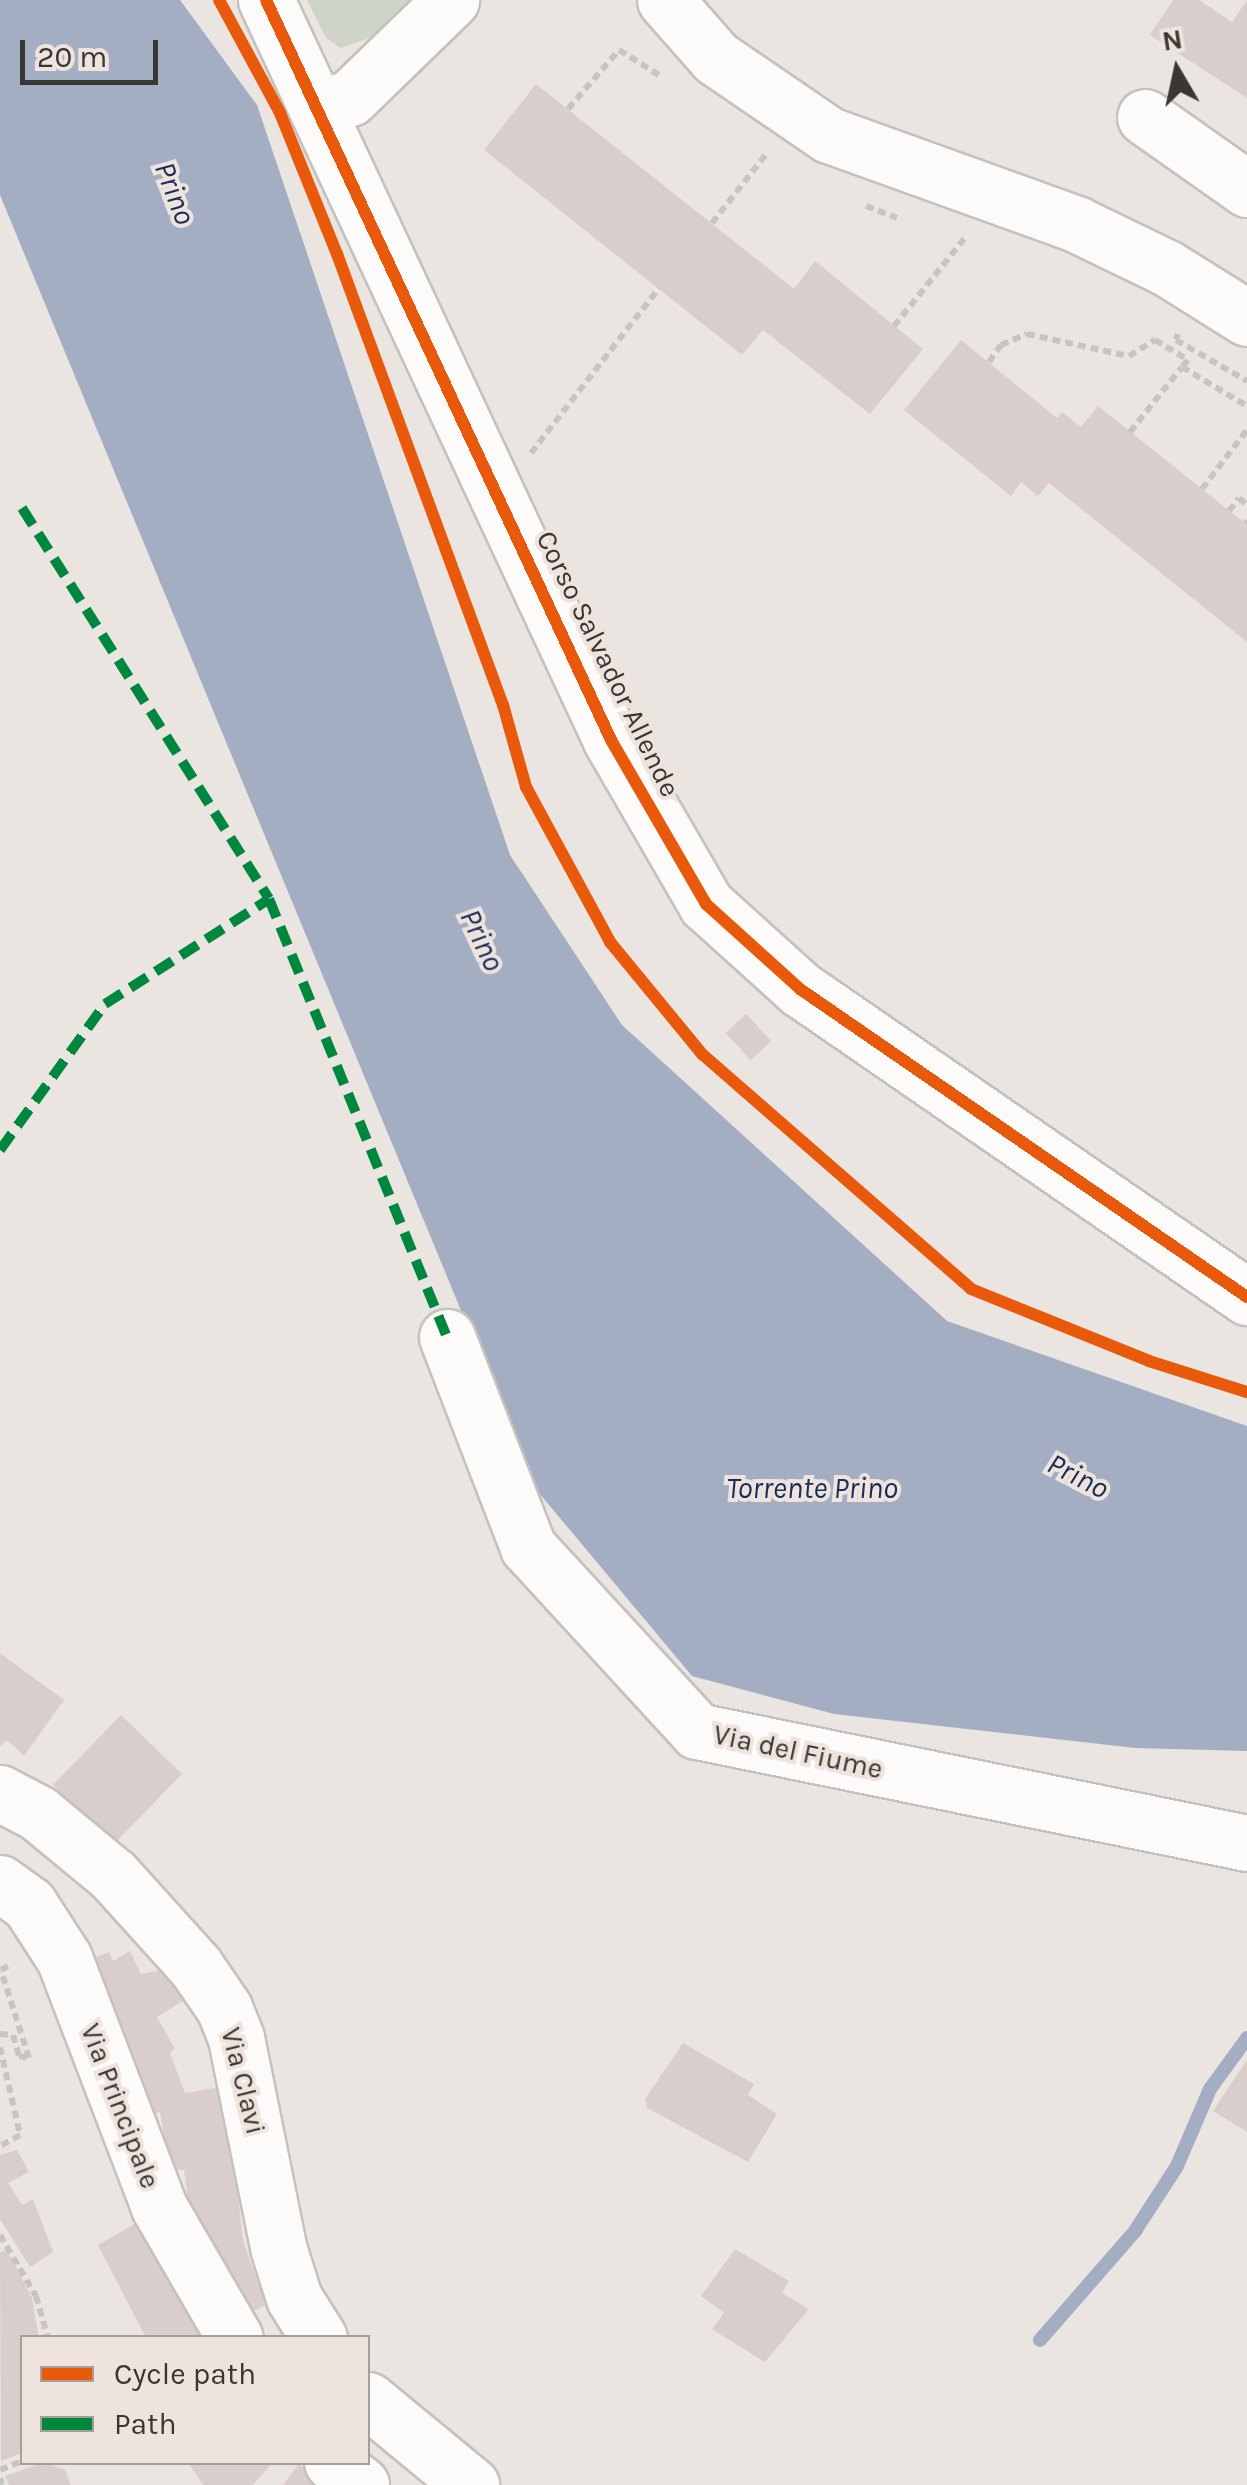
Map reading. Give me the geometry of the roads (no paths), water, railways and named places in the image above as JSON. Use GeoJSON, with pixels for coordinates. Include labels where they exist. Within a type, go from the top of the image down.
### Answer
{"type":"FeatureCollection","features":[{"type":"Feature","properties":{"kind":"street","name":"Corso Salvador Allende"},"geometry":{"type":"LineString","coordinates":[[266,0],[320,107],[612,740],[706,904],[800,989],[1247,1297]]}},
{"type":"Feature","properties":{"kind":"street"},"geometry":{"type":"LineString","coordinates":[[320,107],[350,98],[451,0]]}},
{"type":"Feature","properties":{"kind":"street"},"geometry":{"type":"LineString","coordinates":[[665,0],[716,58],[829,134],[1076,224],[1167,268],[1247,318]]}},
{"type":"Feature","properties":{"kind":"street"},"geometry":{"type":"LineString","coordinates":[[1145,117],[1247,189]]}},
{"type":"Feature","properties":{"kind":"street","name":"Via del Fiume"},"geometry":{"type":"LineString","coordinates":[[448,1337],[528,1548],[697,1731],[1247,1843]]}},
{"type":"Feature","properties":{"kind":"street","name":"Via Clavi"},"geometry":{"type":"LineString","coordinates":[[0,1793],[38,1814],[113,1876],[196,1967],[224,2008],[236,2038],[278,2247],[294,2298],[317,2335]]}},
{"type":"Feature","properties":{"kind":"street","name":"Via Principale"},"geometry":{"type":"LineString","coordinates":[[0,1883],[30,1904],[64,1958],[158,2207],[233,2335]]}},
{"type":"Feature","properties":{"kind":"street"},"geometry":{"type":"LineString","coordinates":[[370,2402],[470,2485]]}},
{"type":"Feature","properties":{"kind":"street"},"geometry":{"type":"LineString","coordinates":[[336,2465],[361,2485]]}},
{"type":"Feature","properties":{"kind":"water","name":"Torrente Prino"},"geometry":{"type":"Polygon","coordinates":[[[0,0],[180,0],[257,105],[510,855],[622,1025],[947,1321],[1247,1426],[1247,1751],[1135,1748],[834,1714],[692,1676],[534,1487],[0,195],[0,0]]]}},
{"type":"Feature","properties":{"kind":"waterway"},"geometry":{"type":"LineString","coordinates":[[1040,2340],[1135,2231],[1177,2166],[1210,2089],[1247,2038]]}},
{"type":"Feature","properties":{"kind":"water label","name":"Prino"},"geometry":{"type":"Point","coordinates":[175,193]}},
{"type":"Feature","properties":{"kind":"water label","name":"Prino"},"geometry":{"type":"Point","coordinates":[482,940]}},
{"type":"Feature","properties":{"kind":"water label","name":"Prino"},"geometry":{"type":"Point","coordinates":[1078,1476]}}]}
